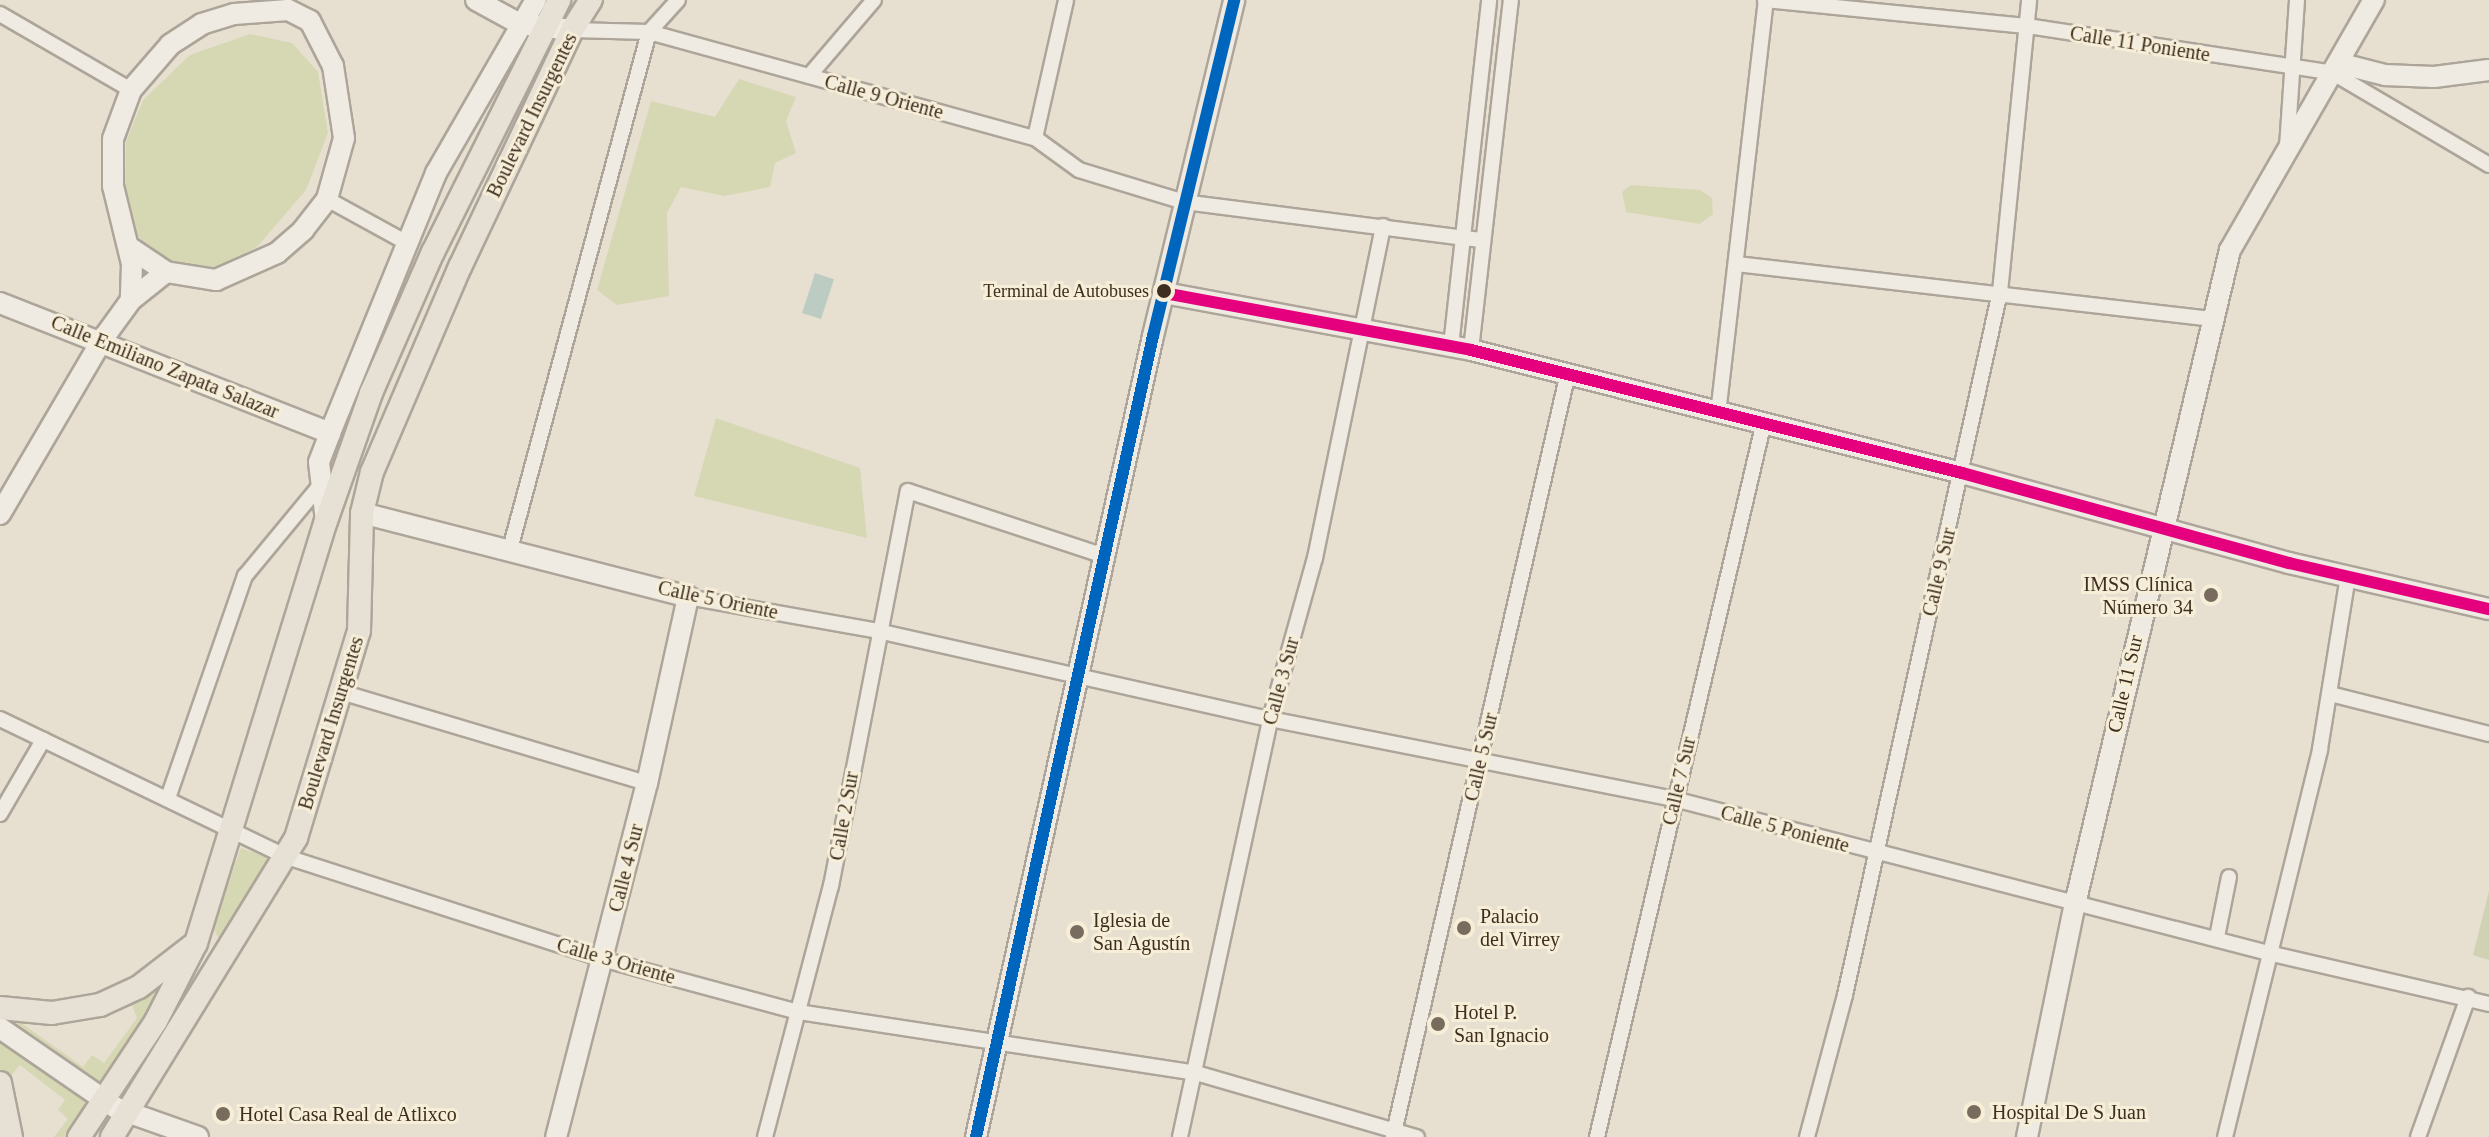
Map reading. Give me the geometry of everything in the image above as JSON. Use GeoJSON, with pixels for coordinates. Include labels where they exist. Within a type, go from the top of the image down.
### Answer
{"type":"FeatureCollection","features":[{"type":"Feature","properties":{"kind":"main road","name":"Boulevard Insurgentes"},"geometry":{"type":"LineString","coordinates":[[79,1137],[106,1101],[196,943],[238,835],[326,521],[371,393],[421,280],[542,29],[559,0]]}},
{"type":"Feature","properties":{"kind":"main road","name":"Boulevard Insurgentes"},"geometry":{"type":"LineString","coordinates":[[112,1137],[131,1114],[221,956],[287,857],[359,631],[362,513],[399,402],[572,30],[591,0]]}},
{"type":"Feature","properties":{"kind":"main road"},"geometry":{"type":"LineString","coordinates":[[0,1008],[52,1013],[100,1005],[139,987],[196,943]]}},
{"type":"Feature","properties":{"kind":"main road"},"geometry":{"type":"LineString","coordinates":[[0,1083],[11,1137]]}},
{"type":"Feature","properties":{"kind":"street"},"geometry":{"type":"LineString","coordinates":[[8,0],[0,14],[131,90]]}},
{"type":"Feature","properties":{"kind":"street"},"geometry":{"type":"LineString","coordinates":[[310,21],[311,0]]}},
{"type":"Feature","properties":{"kind":"street"},"geometry":{"type":"LineString","coordinates":[[476,0],[520,24],[542,29],[572,30]]}},
{"type":"Feature","properties":{"kind":"street","name":"Boulevard Insurgentes"},"geometry":{"type":"LineString","coordinates":[[326,521],[319,462],[330,433],[436,173],[536,0]]}},
{"type":"Feature","properties":{"kind":"street"},"geometry":{"type":"LineString","coordinates":[[510,549],[649,32],[678,0]]}},
{"type":"Feature","properties":{"kind":"street"},"geometry":{"type":"LineString","coordinates":[[809,76],[874,0]]}},
{"type":"Feature","properties":{"kind":"street"},"geometry":{"type":"LineString","coordinates":[[1035,138],[1066,0]]}},
{"type":"Feature","properties":{"kind":"street"},"geometry":{"type":"LineString","coordinates":[[976,1137],[1076,675],[1184,202],[1234,0]]}},
{"type":"Feature","properties":{"kind":"street"},"geometry":{"type":"LineString","coordinates":[[1461,348],[1462,238],[1489,0]]}},
{"type":"Feature","properties":{"kind":"street"},"geometry":{"type":"LineString","coordinates":[[1461,348],[1480,240],[1511,0]]}},
{"type":"Feature","properties":{"kind":"street"},"geometry":{"type":"LineString","coordinates":[[1718,414],[1766,0]]}},
{"type":"Feature","properties":{"kind":"street","name":"Calle 11 Poniente"},"geometry":{"type":"LineString","coordinates":[[1766,0],[2027,26],[2292,68],[2336,68],[2489,165]]}},
{"type":"Feature","properties":{"kind":"street","name":"Calle 9 Sur"},"geometry":{"type":"LineString","coordinates":[[1807,1137],[1845,995],[1874,852],[1962,473],[2000,292],[2029,0]]}},
{"type":"Feature","properties":{"kind":"street","name":"Calle 11 Sur"},"geometry":{"type":"LineString","coordinates":[[2027,1137],[2075,904],[2211,319],[2230,250],[2291,143],[2297,0]]}},
{"type":"Feature","properties":{"kind":"street"},"geometry":{"type":"LineString","coordinates":[[2291,143],[2374,0]]}},
{"type":"Feature","properties":{"kind":"street"},"geometry":{"type":"LineString","coordinates":[[129,247],[166,272],[216,280],[248,268],[303,230],[327,199],[344,138],[342,101],[333,66],[310,21],[296,5],[234,14],[202,24],[159,55],[131,90],[113,139],[113,170],[129,247],[131,300]]}},
{"type":"Feature","properties":{"kind":"street","name":"Calle 9 Oriente"},"geometry":{"type":"LineString","coordinates":[[572,30],[649,32],[1035,138],[1079,170],[1184,202],[1480,240]]}},
{"type":"Feature","properties":{"kind":"street"},"geometry":{"type":"LineString","coordinates":[[2336,68],[2385,75],[2434,77],[2489,70]]}},
{"type":"Feature","properties":{"kind":"street"},"geometry":{"type":"LineString","coordinates":[[327,199],[407,243]]}},
{"type":"Feature","properties":{"kind":"street","name":"Calle 3 Sur"},"geometry":{"type":"LineString","coordinates":[[1180,1137],[1270,719],[1315,558],[1383,226]]}},
{"type":"Feature","properties":{"kind":"street"},"geometry":{"type":"LineString","coordinates":[[1737,264],[2000,292],[2211,319]]}},
{"type":"Feature","properties":{"kind":"street"},"geometry":{"type":"LineString","coordinates":[[0,514],[102,340],[131,300],[166,272]]}},
{"type":"Feature","properties":{"kind":"street"},"geometry":{"type":"LineString","coordinates":[[1164,293],[1361,327],[1461,348],[1763,426],[1962,473],[2348,576],[2489,609]]}},
{"type":"Feature","properties":{"kind":"street","name":"Calle Emiliano Zapata Salazar"},"geometry":{"type":"LineString","coordinates":[[0,303],[102,340],[330,433]]}},
{"type":"Feature","properties":{"kind":"street","name":"Calle 5 Sur"},"geometry":{"type":"LineString","coordinates":[[1394,1134],[1567,377]]}},
{"type":"Feature","properties":{"kind":"street","name":"Calle 7 Sur"},"geometry":{"type":"LineString","coordinates":[[1597,1137],[1763,426]]}},
{"type":"Feature","properties":{"kind":"street"},"geometry":{"type":"LineString","coordinates":[[168,798],[245,576],[322,483]]}},
{"type":"Feature","properties":{"kind":"street","name":"Calle 2 Sur"},"geometry":{"type":"LineString","coordinates":[[765,1137],[831,886],[878,631],[908,491],[1104,556]]}},
{"type":"Feature","properties":{"kind":"street","name":"Calle 5 Oriente"},"geometry":{"type":"LineString","coordinates":[[362,513],[688,597],[878,631],[1076,675]]}},
{"type":"Feature","properties":{"kind":"street"},"geometry":{"type":"LineString","coordinates":[[2225,1137],[2330,694],[2348,576]]}},
{"type":"Feature","properties":{"kind":"street","name":"Calle 4 Sur"},"geometry":{"type":"LineString","coordinates":[[556,1137],[647,783],[688,597]]}},
{"type":"Feature","properties":{"kind":"street","name":"Calle 5 Poniente"},"geometry":{"type":"LineString","coordinates":[[1076,675],[1270,719],[1674,799],[2075,904],[2217,937],[2268,953],[2489,1004]]}},
{"type":"Feature","properties":{"kind":"street"},"geometry":{"type":"LineString","coordinates":[[341,692],[647,783]]}},
{"type":"Feature","properties":{"kind":"street"},"geometry":{"type":"LineString","coordinates":[[2330,694],[2489,734]]}},
{"type":"Feature","properties":{"kind":"street","name":"Calle 3 Oriente"},"geometry":{"type":"LineString","coordinates":[[0,719],[287,857],[602,959],[798,1012],[1196,1073],[1394,1134],[1417,1137]]}},
{"type":"Feature","properties":{"kind":"street"},"geometry":{"type":"LineString","coordinates":[[0,814],[43,740]]}},
{"type":"Feature","properties":{"kind":"street"},"geometry":{"type":"LineString","coordinates":[[2217,937],[2229,877]]}},
{"type":"Feature","properties":{"kind":"street"},"geometry":{"type":"LineString","coordinates":[[2418,1137],[2468,997]]}},
{"type":"Feature","properties":{"kind":"street"},"geometry":{"type":"LineString","coordinates":[[0,1028],[106,1101],[165,1132],[198,1137]]}},
{"type":"Feature","properties":{"kind":"green space"},"geometry":{"type":"Polygon","coordinates":[[[250,34],[292,43],[318,72],[328,133],[306,190],[257,247],[211,270],[167,267],[134,232],[125,192],[126,142],[143,100],[190,55],[250,34]]]}},
{"type":"Feature","properties":{"kind":"green space"},"geometry":{"type":"Polygon","coordinates":[[[739,79],[796,97],[786,121],[796,153],[775,163],[770,187],[724,196],[681,187],[667,213],[669,296],[617,305],[597,290],[651,101],[715,117],[739,79]]]}},
{"type":"Feature","properties":{"kind":"green space"},"geometry":{"type":"Polygon","coordinates":[[[1631,185],[1700,190],[1712,198],[1713,214],[1700,224],[1626,212],[1622,192],[1631,185]]]}},
{"type":"Feature","properties":{"kind":"green space"},"geometry":{"type":"Polygon","coordinates":[[[716,418],[860,468],[867,538],[694,496],[716,418]]]}},
{"type":"Feature","properties":{"kind":"green space"},"geometry":{"type":"Polygon","coordinates":[[[241,848],[271,859],[220,939],[212,928],[241,848]]]}},
{"type":"Feature","properties":{"kind":"green space"},"geometry":{"type":"Polygon","coordinates":[[[2489,891],[2489,960],[2473,955],[2489,891]]]}},
{"type":"Feature","properties":{"kind":"green space"},"geometry":{"type":"Polygon","coordinates":[[[162,981],[163,990],[101,1090],[94,1089],[84,1102],[87,1110],[66,1137],[54,1137],[68,1119],[58,1110],[65,1100],[20,1065],[8,1079],[12,1104],[0,1068],[0,1012],[25,1014],[20,1022],[83,1067],[92,1055],[104,1063],[137,1018],[131,1003],[162,981]]]}},
{"type":"Feature","properties":{"kind":"shaded area"},"geometry":{"type":"Polygon","coordinates":[[[815,273],[834,279],[821,319],[802,313],[815,273]]]}},
{"type":"Feature","properties":{"kind":"transit line"},"geometry":{"type":"LineString","coordinates":[[976,1137],[1153,336],[1234,0]]}},
{"type":"Feature","properties":{"kind":"transit line"},"geometry":{"type":"LineString","coordinates":[[1164,293],[1471,350],[1962,473],[2289,563],[2489,609]]}},
{"type":"Feature","properties":{"kind":"place","name":"Terminal de Autobuses"},"geometry":{"type":"Point","coordinates":[1164,291]}},
{"type":"Feature","properties":{"kind":"place","name":"IMSS Clínica Número 34"},"geometry":{"type":"Point","coordinates":[2211,595]}},
{"type":"Feature","properties":{"kind":"place","name":"Palacio del Virrey"},"geometry":{"type":"Point","coordinates":[1464,928]}},
{"type":"Feature","properties":{"kind":"place","name":"Iglesia de San Agustín"},"geometry":{"type":"Point","coordinates":[1077,932]}},
{"type":"Feature","properties":{"kind":"place","name":"Hotel P. San Ignacio"},"geometry":{"type":"Point","coordinates":[1438,1024]}},
{"type":"Feature","properties":{"kind":"place","name":"Hospital De S Juan"},"geometry":{"type":"Point","coordinates":[1974,1112]}},
{"type":"Feature","properties":{"kind":"place","name":"Hotel Casa Real de Atlixco"},"geometry":{"type":"Point","coordinates":[223,1114]}}]}
